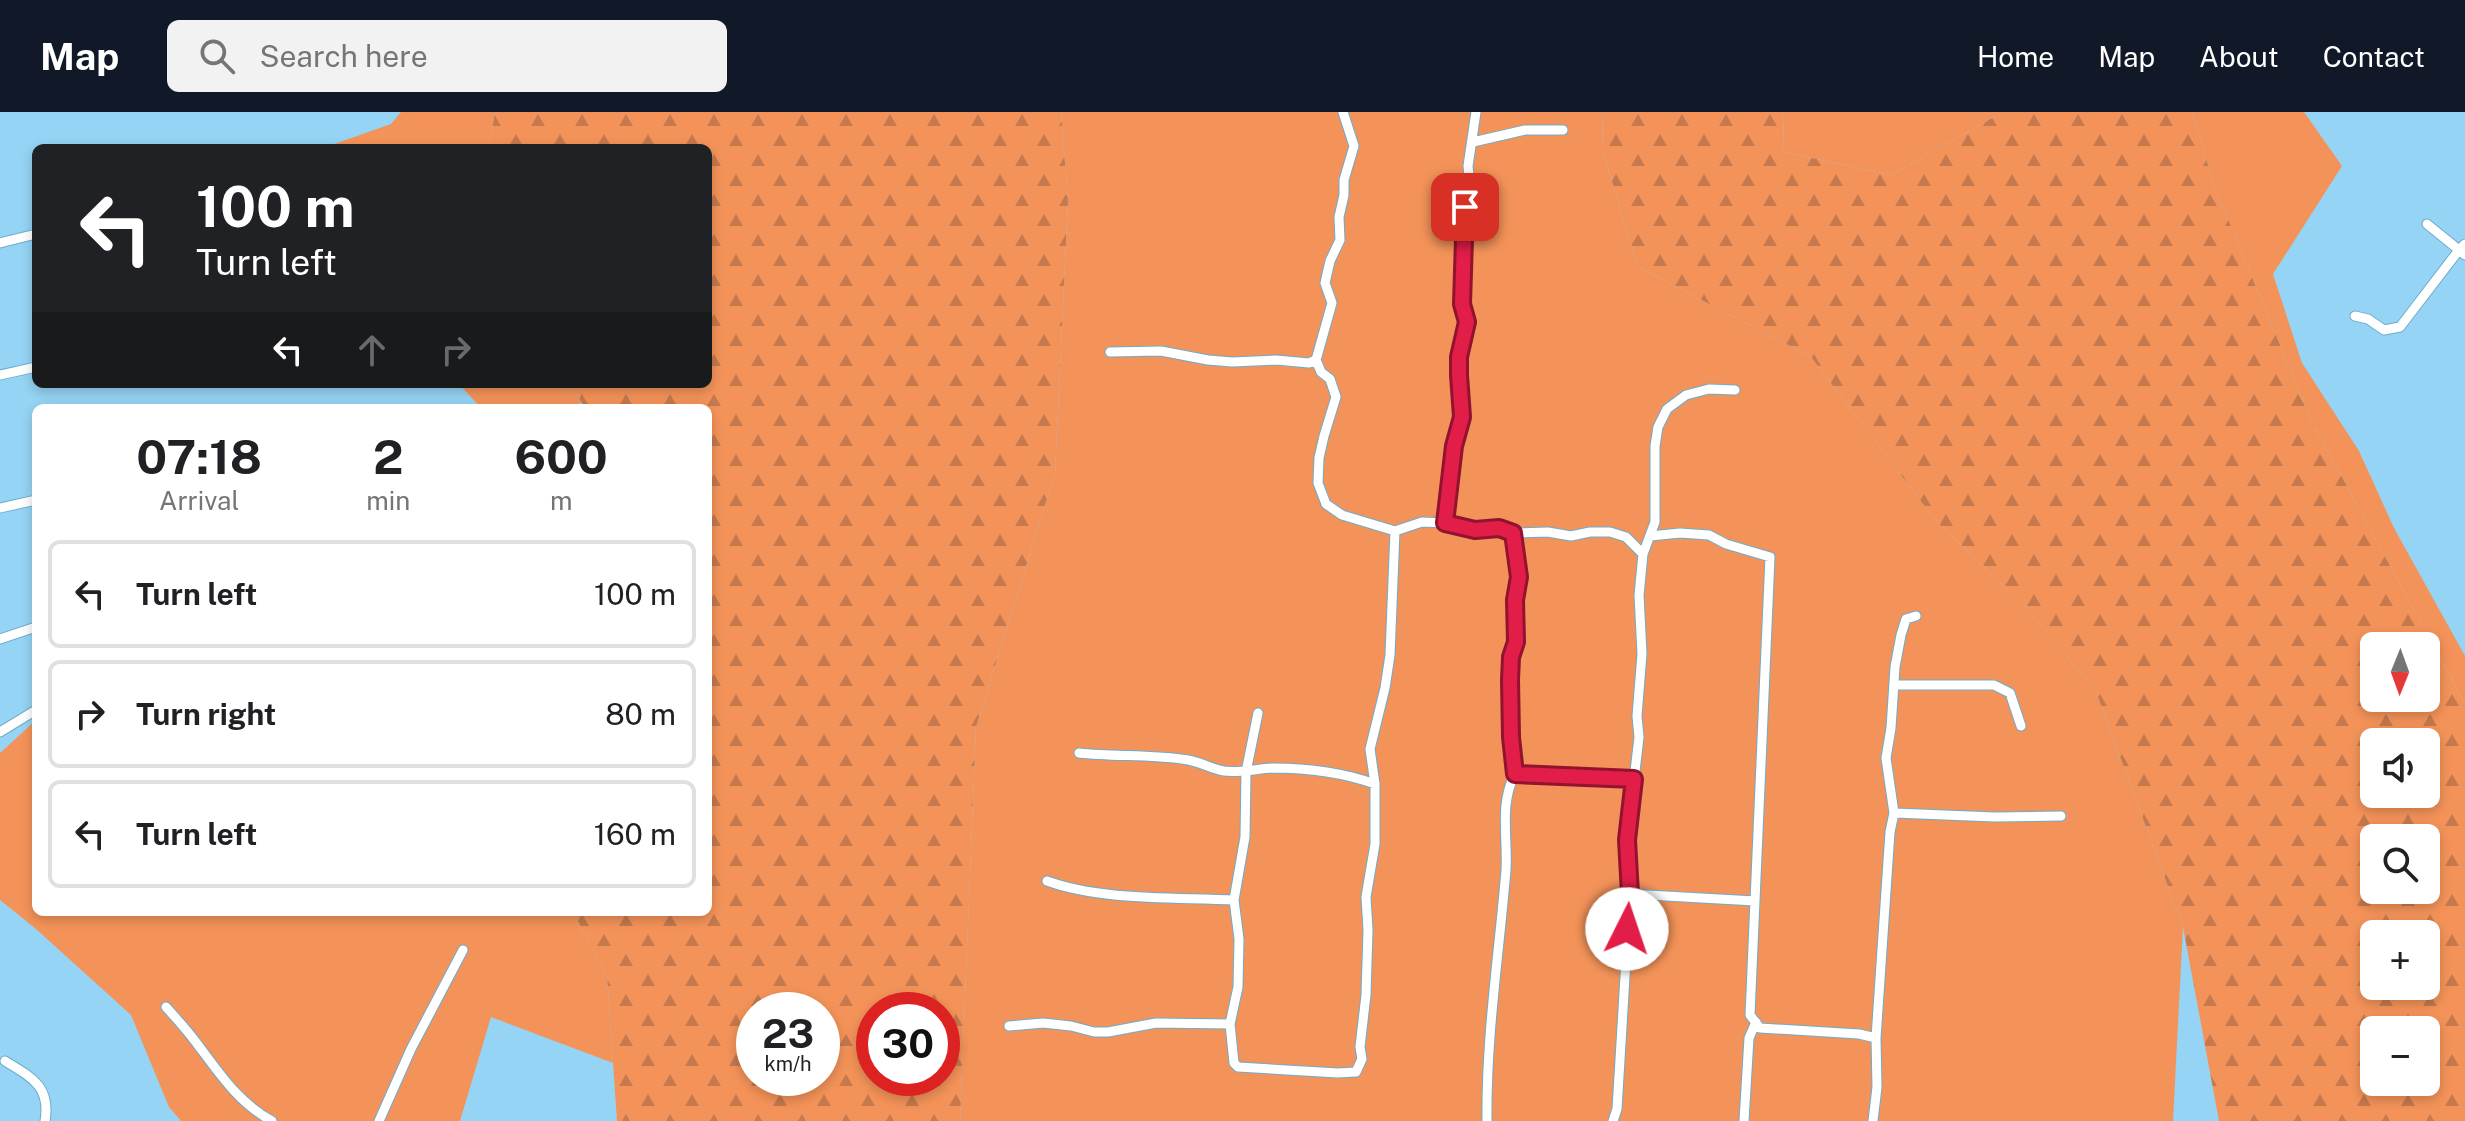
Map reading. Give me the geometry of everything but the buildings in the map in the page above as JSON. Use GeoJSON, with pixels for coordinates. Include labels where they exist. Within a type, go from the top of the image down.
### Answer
{"type":"FeatureCollection","features":[{"type":"Feature","properties":{"kind":"street"},"geometry":{"type":"LineString","coordinates":[[1343,112],[1354,146],[1344,180],[1339,217],[1340,240],[1330,261],[1325,283],[1332,303],[1316,360],[1321,372],[1330,379],[1336,397],[1319,458],[1318,483],[1326,504],[1342,515],[1395,531],[1422,522],[1445,523],[1475,530],[1499,528],[1513,533],[1548,532],[1571,536],[1610,532],[1626,537],[1643,554]]}},
{"type":"Feature","properties":{"kind":"street"},"geometry":{"type":"LineString","coordinates":[[1445,523],[1454,446],[1462,417],[1459,357],[1467,322],[1462,304],[1465,215],[1476,112]]}},
{"type":"Feature","properties":{"kind":"street"},"geometry":{"type":"LineString","coordinates":[[1473,142],[1525,130],[1563,130]]}},
{"type":"Feature","properties":{"kind":"street"},"geometry":{"type":"LineString","coordinates":[[2355,316],[2368,319],[2384,330],[2400,327],[2463,250],[2427,224]]}},
{"type":"Feature","properties":{"kind":"street"},"geometry":{"type":"LineString","coordinates":[[0,243],[32,235]]}},
{"type":"Feature","properties":{"kind":"street"},"geometry":{"type":"LineString","coordinates":[[1110,352],[1161,351],[1232,362],[1276,360],[1309,363],[1316,360]]}},
{"type":"Feature","properties":{"kind":"street"},"geometry":{"type":"LineString","coordinates":[[0,375],[32,368]]}},
{"type":"Feature","properties":{"kind":"street"},"geometry":{"type":"LineString","coordinates":[[1613,1121],[1617,1109],[1630,894],[1627,840],[1639,737],[1637,716],[1642,654],[1639,595],[1643,554],[1655,522],[1658,427],[1667,409],[1686,395],[1709,389],[1735,390]]}},
{"type":"Feature","properties":{"kind":"street"},"geometry":{"type":"LineString","coordinates":[[0,508],[32,501]]}},
{"type":"Feature","properties":{"kind":"street"},"geometry":{"type":"LineString","coordinates":[[1258,713],[1246,772],[1245,837],[1234,900],[1239,939],[1238,987],[1230,1024],[1234,1063],[1238,1067],[1356,1072],[1362,1059],[1360,1047],[1366,995],[1368,930],[1366,897],[1375,844],[1375,784],[1370,749],[1390,655],[1395,531]]}},
{"type":"Feature","properties":{"kind":"street"},"geometry":{"type":"LineString","coordinates":[[1487,1121],[1486,1073],[1506,867],[1505,815],[1510,783],[1515,774],[1510,680],[1511,657],[1516,642],[1515,600],[1519,577],[1513,533]]}},
{"type":"Feature","properties":{"kind":"street"},"geometry":{"type":"LineString","coordinates":[[1650,536],[1680,533],[1709,535],[1726,544],[1770,557],[1750,1015],[1760,1028],[1859,1034],[1876,1038]]}},
{"type":"Feature","properties":{"kind":"street"},"geometry":{"type":"LineString","coordinates":[[1873,1121],[1890,832],[1894,813],[1886,758],[1901,635],[1906,619],[1916,616]]}},
{"type":"Feature","properties":{"kind":"street"},"geometry":{"type":"LineString","coordinates":[[0,639],[32,628]]}},
{"type":"Feature","properties":{"kind":"street"},"geometry":{"type":"LineString","coordinates":[[1894,685],[1994,685],[2010,693],[2021,726]]}},
{"type":"Feature","properties":{"kind":"street"},"geometry":{"type":"LineString","coordinates":[[0,732],[32,712]]}},
{"type":"Feature","properties":{"kind":"street"},"geometry":{"type":"LineString","coordinates":[[1079,753],[1191,760],[1222,770],[1246,772],[1272,768],[1316,772],[1375,784]]}},
{"type":"Feature","properties":{"kind":"street"},"geometry":{"type":"LineString","coordinates":[[1515,774],[1634,779]]}},
{"type":"Feature","properties":{"kind":"street"},"geometry":{"type":"LineString","coordinates":[[1894,813],[2061,816]]}},
{"type":"Feature","properties":{"kind":"street"},"geometry":{"type":"LineString","coordinates":[[1047,881],[1068,888],[1109,893],[1234,900]]}},
{"type":"Feature","properties":{"kind":"street"},"geometry":{"type":"LineString","coordinates":[[1630,894],[1755,901]]}},
{"type":"Feature","properties":{"kind":"street"},"geometry":{"type":"LineString","coordinates":[[379,1121],[411,1049],[463,950]]}},
{"type":"Feature","properties":{"kind":"street"},"geometry":{"type":"LineString","coordinates":[[166,1007],[229,1088],[255,1112],[272,1121]]}},
{"type":"Feature","properties":{"kind":"street"},"geometry":{"type":"LineString","coordinates":[[1744,1121],[1749,1038],[1756,1022]]}},
{"type":"Feature","properties":{"kind":"street"},"geometry":{"type":"LineString","coordinates":[[1009,1026],[1043,1023],[1108,1032],[1156,1023],[1230,1024]]}},
{"type":"Feature","properties":{"kind":"street"},"geometry":{"type":"LineString","coordinates":[[5,1061],[38,1082],[44,1093],[45,1121]]}},
{"type":"Feature","properties":{"kind":"green space"},"geometry":{"type":"Polygon","coordinates":[[[401,112],[495,112],[490,144],[334,144],[391,124],[401,112]]]}},
{"type":"Feature","properties":{"kind":"green space"},"geometry":{"type":"Polygon","coordinates":[[[495,112],[1061,112],[1068,201],[1055,473],[976,727],[960,1121],[617,1121],[607,976],[575,916],[712,916],[712,404],[582,404],[573,388],[712,388],[712,144],[490,144],[495,112]]]}},
{"type":"Feature","properties":{"kind":"green space"},"geometry":{"type":"Polygon","coordinates":[[[1061,112],[1602,112],[1603,152],[1638,267],[1811,357],[1936,521],[2028,609],[2096,692],[2183,927],[2173,1121],[960,1121],[976,727],[1055,473],[1068,201],[1061,112]]]}},
{"type":"Feature","properties":{"kind":"green space"},"geometry":{"type":"Polygon","coordinates":[[[1602,112],[1783,112],[1784,152],[1891,175],[2003,112],[2192,112],[2214,185],[2310,418],[2426,632],[2360,632],[2360,712],[2440,712],[2440,658],[2465,704],[2465,1121],[2219,1121],[2183,927],[2096,692],[2028,609],[1936,521],[1811,357],[1638,267],[1603,152],[1602,112]]]}},
{"type":"Feature","properties":{"kind":"green space"},"geometry":{"type":"Polygon","coordinates":[[[1783,112],[2003,112],[1891,175],[1784,152],[1783,112]]]}},
{"type":"Feature","properties":{"kind":"green space"},"geometry":{"type":"Polygon","coordinates":[[[2192,112],[2304,112],[2342,166],[2273,274],[2302,363],[2359,451],[2394,528],[2465,656],[2465,704],[2440,658],[2440,632],[2426,632],[2310,418],[2214,185],[2192,112]]]}},
{"type":"Feature","properties":{"kind":"green space"},"geometry":{"type":"Polygon","coordinates":[[[463,388],[573,388],[582,403],[576,404],[477,404],[463,388]]]}},
{"type":"Feature","properties":{"kind":"green space"},"geometry":{"type":"Polygon","coordinates":[[[32,724],[32,916],[575,916],[607,976],[613,1063],[491,1017],[460,1121],[181,1121],[169,1107],[131,1015],[0,900],[0,753],[32,724]]]}},
{"type":"Feature","properties":{"kind":"route"},"geometry":{"type":"LineString","coordinates":[[1465,207],[1462,304],[1467,322],[1459,357],[1462,417],[1454,446],[1445,523],[1475,530],[1499,528],[1513,533],[1517,547],[1516,642],[1511,657],[1510,680],[1515,774],[1634,779],[1627,840],[1630,894],[1627,929]]}}]}
